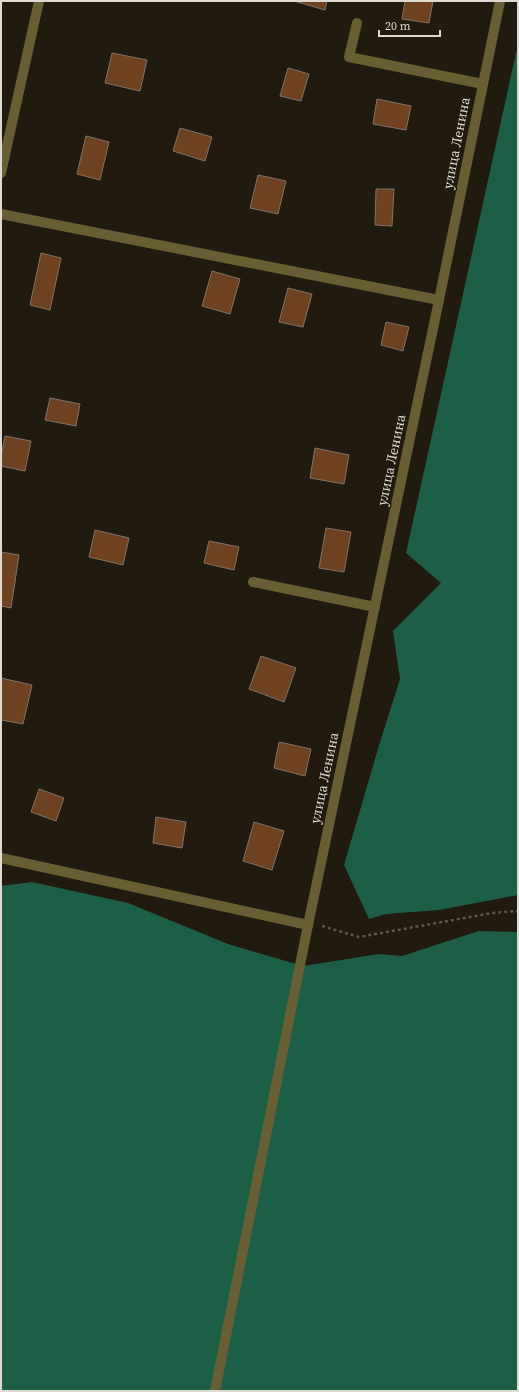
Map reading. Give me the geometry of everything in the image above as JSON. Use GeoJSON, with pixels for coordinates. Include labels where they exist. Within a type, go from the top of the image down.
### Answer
{"type":"FeatureCollection","features":[{"type":"Feature","properties":{"kind":"street"},"geometry":{"type":"LineString","coordinates":[[1,173],[39,1]]}},
{"type":"Feature","properties":{"kind":"street","name":"улица Ленина"},"geometry":{"type":"LineString","coordinates":[[215,1391],[308,925],[500,1]]}},
{"type":"Feature","properties":{"kind":"street"},"geometry":{"type":"LineString","coordinates":[[357,23],[349,57],[483,84]]}},
{"type":"Feature","properties":{"kind":"street"},"geometry":{"type":"LineString","coordinates":[[1,214],[439,300]]}},
{"type":"Feature","properties":{"kind":"street"},"geometry":{"type":"LineString","coordinates":[[253,582],[374,606]]}},
{"type":"Feature","properties":{"kind":"street"},"geometry":{"type":"LineString","coordinates":[[1,858],[308,925]]}},
{"type":"Feature","properties":{"kind":"path"},"geometry":{"type":"LineString","coordinates":[[308,925],[317,924],[359,938],[492,913],[518,911]]}},
{"type":"Feature","properties":{"kind":"green space"},"geometry":{"type":"Polygon","coordinates":[[[518,44],[518,895],[439,910],[386,914],[369,919],[344,865],[400,679],[393,631],[441,583],[406,553],[518,44]]]}},
{"type":"Feature","properties":{"kind":"green space"},"geometry":{"type":"Polygon","coordinates":[[[32,882],[128,903],[228,944],[303,966],[379,954],[402,956],[479,931],[518,932],[518,1391],[1,1391],[1,886],[32,882]]]}},
{"type":"Feature","properties":{"kind":"building"},"geometry":{"type":"Polygon","coordinates":[[[294,1],[327,1],[325,10],[294,1]]]}},
{"type":"Feature","properties":{"kind":"building"},"geometry":{"type":"Polygon","coordinates":[[[405,1],[433,1],[429,23],[402,19],[405,1]]]}},
{"type":"Feature","properties":{"kind":"building"},"geometry":{"type":"Polygon","coordinates":[[[112,53],[147,60],[140,91],[105,83],[112,53]]]}},
{"type":"Feature","properties":{"kind":"building"},"geometry":{"type":"Polygon","coordinates":[[[288,68],[309,74],[301,101],[280,96],[288,68]]]}},
{"type":"Feature","properties":{"kind":"building"},"geometry":{"type":"Polygon","coordinates":[[[377,99],[411,106],[406,130],[373,124],[377,99]]]}},
{"type":"Feature","properties":{"kind":"building"},"geometry":{"type":"Polygon","coordinates":[[[180,128],[212,137],[205,161],[173,151],[180,128]]]}},
{"type":"Feature","properties":{"kind":"building"},"geometry":{"type":"Polygon","coordinates":[[[86,136],[109,142],[100,180],[77,174],[86,136]]]}},
{"type":"Feature","properties":{"kind":"building"},"geometry":{"type":"Polygon","coordinates":[[[258,175],[286,181],[278,214],[250,208],[258,175]]]}},
{"type":"Feature","properties":{"kind":"building"},"geometry":{"type":"Polygon","coordinates":[[[376,189],[394,189],[392,226],[375,225],[376,189]]]}},
{"type":"Feature","properties":{"kind":"building"},"geometry":{"type":"Polygon","coordinates":[[[41,253],[61,258],[50,310],[30,305],[41,253]]]}},
{"type":"Feature","properties":{"kind":"building"},"geometry":{"type":"Polygon","coordinates":[[[212,271],[240,279],[230,314],[202,306],[212,271]]]}},
{"type":"Feature","properties":{"kind":"building"},"geometry":{"type":"Polygon","coordinates":[[[288,288],[312,294],[303,327],[279,322],[288,288]]]}},
{"type":"Feature","properties":{"kind":"building"},"geometry":{"type":"Polygon","coordinates":[[[386,322],[409,327],[403,351],[381,345],[386,322]]]}},
{"type":"Feature","properties":{"kind":"building"},"geometry":{"type":"Polygon","coordinates":[[[50,398],[80,404],[76,426],[45,420],[50,398]]]}},
{"type":"Feature","properties":{"kind":"building"},"geometry":{"type":"Polygon","coordinates":[[[5,436],[31,441],[25,471],[1,466],[1,456],[5,436]]]}},
{"type":"Feature","properties":{"kind":"building"},"geometry":{"type":"Polygon","coordinates":[[[315,448],[349,455],[344,484],[310,478],[315,448]]]}},
{"type":"Feature","properties":{"kind":"building"},"geometry":{"type":"Polygon","coordinates":[[[326,528],[351,532],[344,572],[319,568],[326,528]]]}},
{"type":"Feature","properties":{"kind":"building"},"geometry":{"type":"Polygon","coordinates":[[[95,530],[129,538],[123,565],[89,557],[95,530]]]}},
{"type":"Feature","properties":{"kind":"building"},"geometry":{"type":"Polygon","coordinates":[[[209,541],[239,547],[234,570],[204,563],[209,541]]]}},
{"type":"Feature","properties":{"kind":"building"},"geometry":{"type":"Polygon","coordinates":[[[1,552],[19,555],[11,608],[1,606],[1,552]]]}},
{"type":"Feature","properties":{"kind":"building"},"geometry":{"type":"Polygon","coordinates":[[[261,656],[296,668],[284,702],[249,689],[261,656]]]}},
{"type":"Feature","properties":{"kind":"building"},"geometry":{"type":"Polygon","coordinates":[[[1,678],[32,685],[23,724],[1,720],[1,678]]]}},
{"type":"Feature","properties":{"kind":"building"},"geometry":{"type":"Polygon","coordinates":[[[279,742],[311,749],[305,776],[274,768],[279,742]]]}},
{"type":"Feature","properties":{"kind":"building"},"geometry":{"type":"Polygon","coordinates":[[[39,789],[64,798],[56,821],[31,812],[39,789]]]}},
{"type":"Feature","properties":{"kind":"building"},"geometry":{"type":"Polygon","coordinates":[[[156,817],[186,822],[182,848],[153,843],[156,817]]]}},
{"type":"Feature","properties":{"kind":"building"},"geometry":{"type":"Polygon","coordinates":[[[254,822],[284,831],[272,870],[243,861],[254,822]]]}}]}
